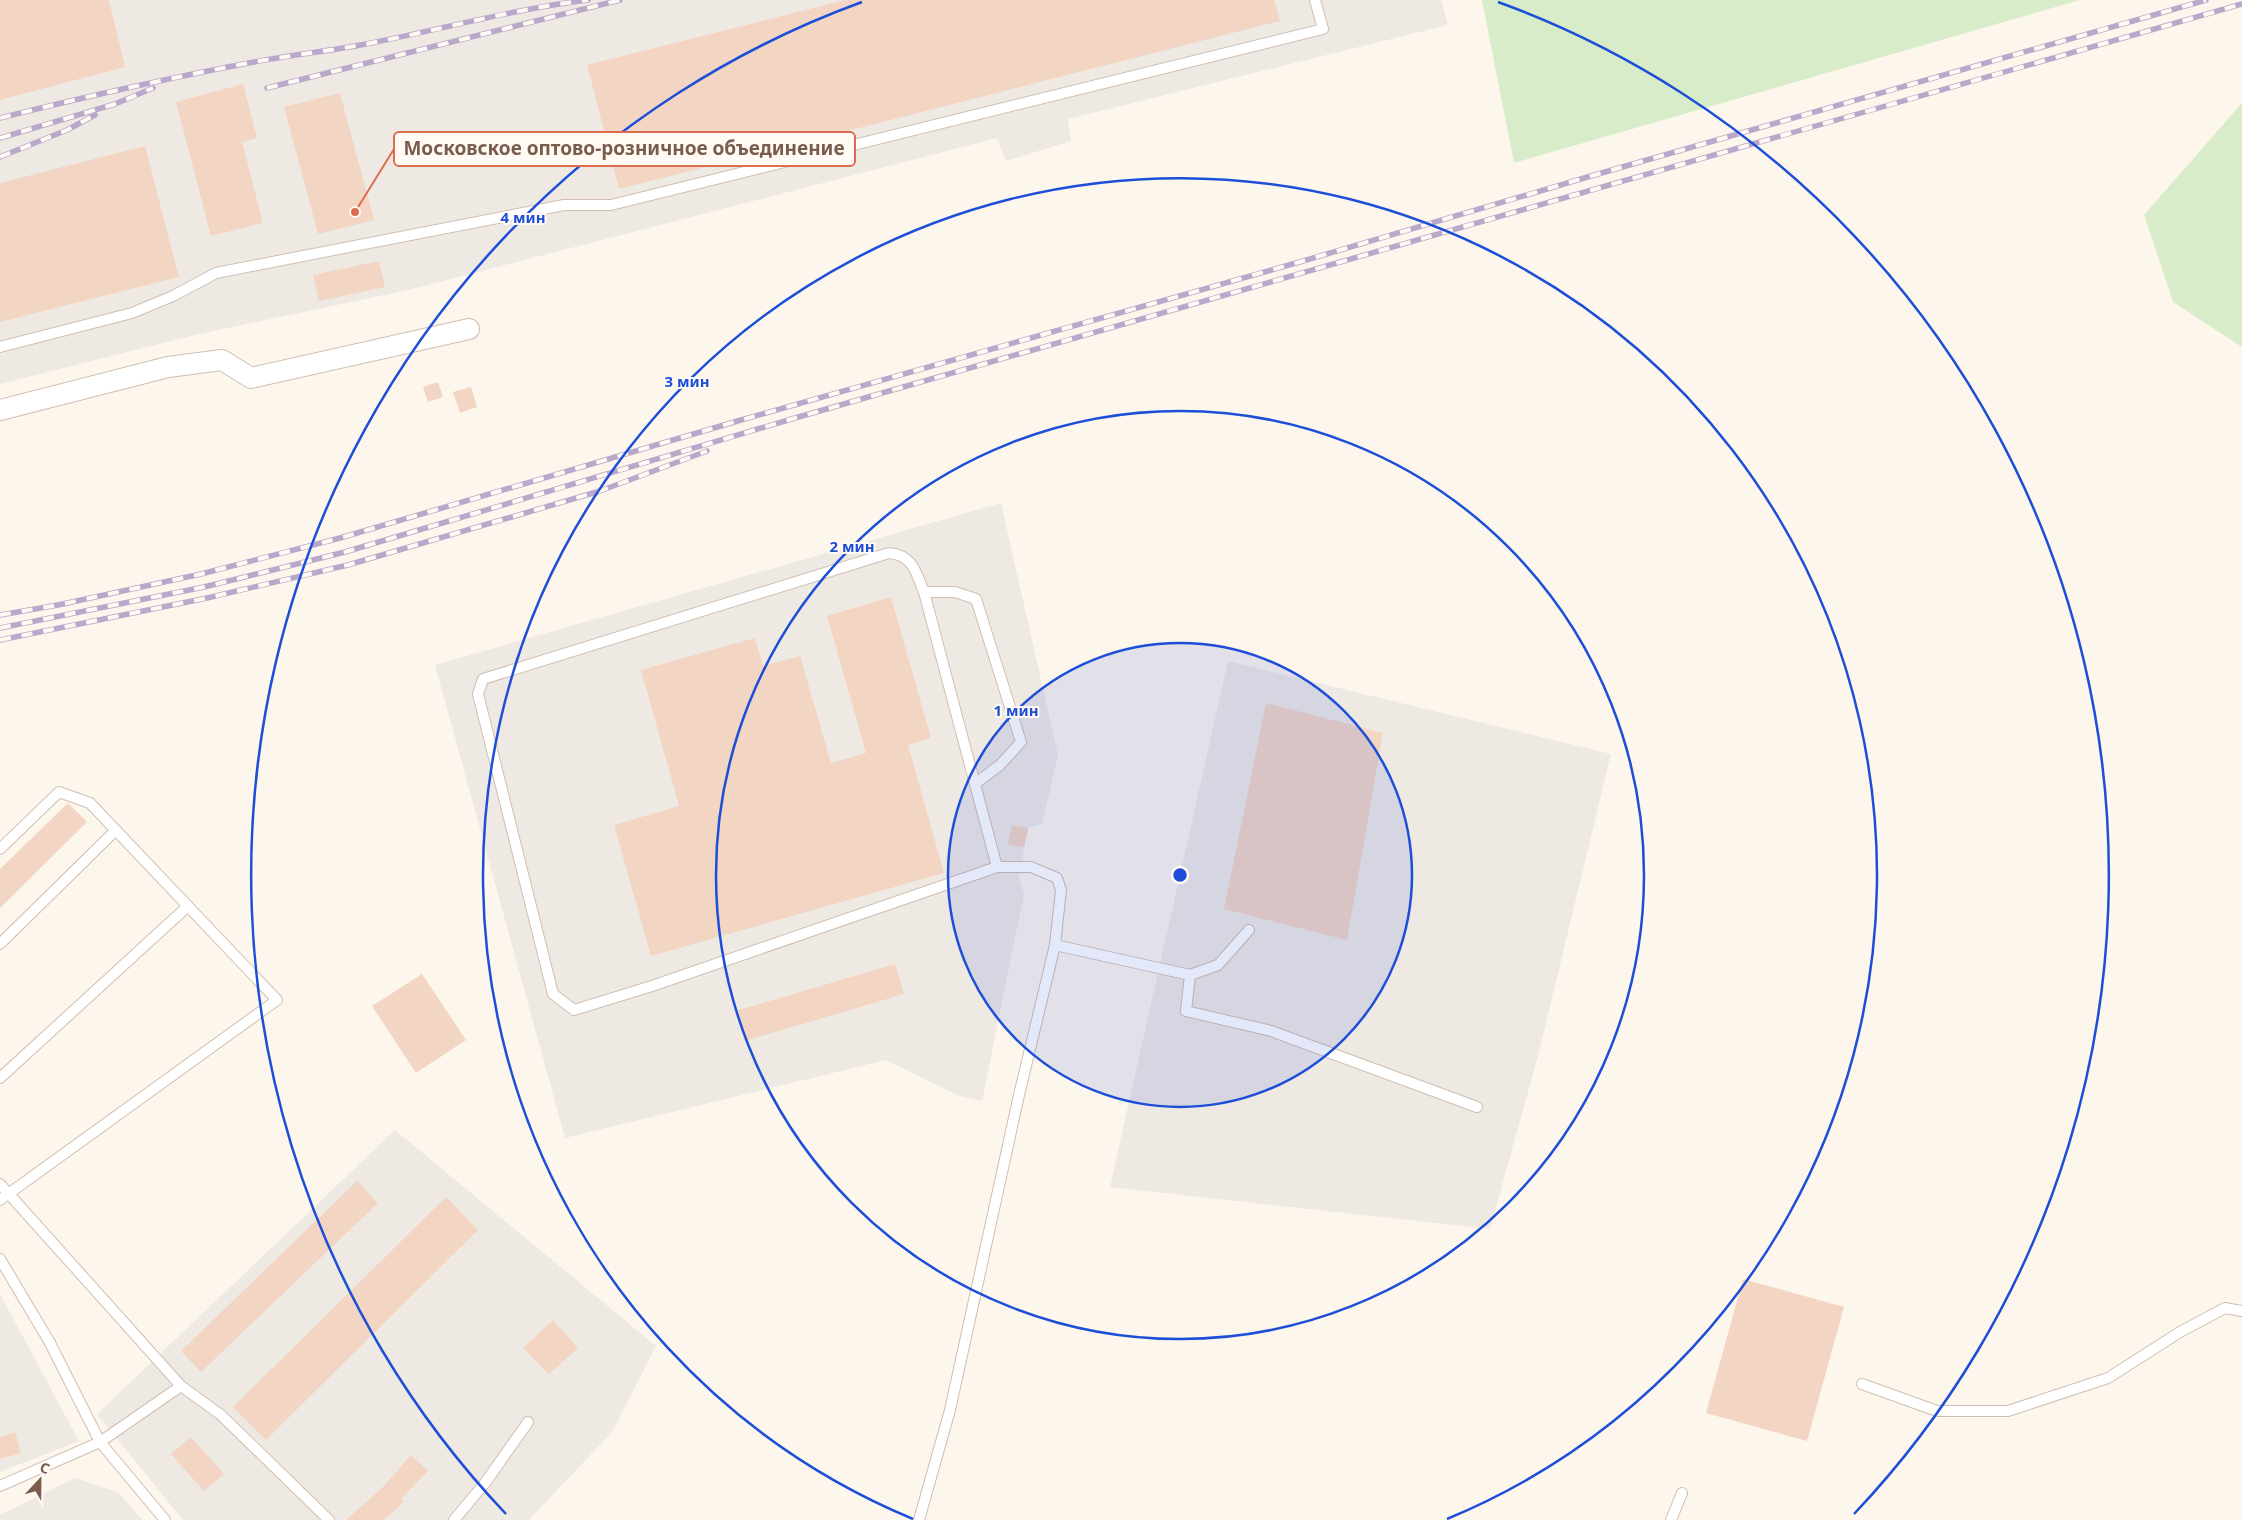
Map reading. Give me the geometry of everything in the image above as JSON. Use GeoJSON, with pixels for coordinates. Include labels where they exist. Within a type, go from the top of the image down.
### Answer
{"type":"FeatureCollection","features":[{"type":"Feature","properties":{"kind":"street"},"geometry":{"type":"LineString","coordinates":[[0,410],[168,367],[222,360],[251,378],[469,329]]}},
{"type":"Feature","properties":{"kind":"lane"},"geometry":{"type":"LineString","coordinates":[[0,347],[132,313],[173,296],[216,273],[564,205],[611,205],[1323,29],[1315,0]]}},
{"type":"Feature","properties":{"kind":"lane"},"geometry":{"type":"LineString","coordinates":[[919,1520],[950,1410],[1019,1095],[1055,945],[1061,890],[1057,878],[1031,867],[997,867],[662,983],[574,1010],[553,994],[478,694],[483,679],[890,553],[900,554],[910,561],[924,592],[997,867]]}},
{"type":"Feature","properties":{"kind":"lane"},"geometry":{"type":"LineString","coordinates":[[924,592],[955,592],[976,599],[1021,742],[1000,766],[976,784]]}},
{"type":"Feature","properties":{"kind":"lane"},"geometry":{"type":"LineString","coordinates":[[0,849],[59,792],[90,803],[277,1000],[0,1200]]}},
{"type":"Feature","properties":{"kind":"lane"},"geometry":{"type":"LineString","coordinates":[[0,944],[116,830]]}},
{"type":"Feature","properties":{"kind":"lane"},"geometry":{"type":"LineString","coordinates":[[0,1078],[188,906]]}},
{"type":"Feature","properties":{"kind":"lane"},"geometry":{"type":"LineString","coordinates":[[1055,945],[1190,975],[1218,965],[1249,930]]}},
{"type":"Feature","properties":{"kind":"lane"},"geometry":{"type":"LineString","coordinates":[[1190,975],[1186,1011],[1271,1031],[1478,1107]]}},
{"type":"Feature","properties":{"kind":"lane"},"geometry":{"type":"LineString","coordinates":[[0,1184],[181,1386],[221,1415],[329,1520]]}},
{"type":"Feature","properties":{"kind":"lane"},"geometry":{"type":"LineString","coordinates":[[0,1259],[49,1341],[100,1442],[165,1520]]}},
{"type":"Feature","properties":{"kind":"lane"},"geometry":{"type":"LineString","coordinates":[[1862,1384],[1937,1411],[2008,1412],[2108,1378],[2180,1332],[2225,1308],[2242,1311]]}},
{"type":"Feature","properties":{"kind":"lane"},"geometry":{"type":"LineString","coordinates":[[0,1486],[100,1442],[181,1386]]}},
{"type":"Feature","properties":{"kind":"lane"},"geometry":{"type":"LineString","coordinates":[[454,1520],[485,1483],[528,1422]]}},
{"type":"Feature","properties":{"kind":"lane"},"geometry":{"type":"LineString","coordinates":[[1671,1520],[1682,1493]]}},
{"type":"Feature","properties":{"kind":"shaded area"},"geometry":{"type":"Polygon","coordinates":[[[0,0],[1441,0],[1448,25],[1068,119],[1071,141],[1006,161],[997,138],[408,290],[199,334],[0,384],[0,0]]]}},
{"type":"Feature","properties":{"kind":"shaded area"},"geometry":{"type":"Polygon","coordinates":[[[1001,503],[1058,755],[1042,824],[1028,828],[1019,877],[1024,894],[982,1101],[959,1096],[886,1060],[565,1138],[435,665],[1001,503]]]}},
{"type":"Feature","properties":{"kind":"shaded area"},"geometry":{"type":"Polygon","coordinates":[[[1228,661],[1611,754],[1539,1052],[1490,1229],[1110,1187],[1228,661]]]}},
{"type":"Feature","properties":{"kind":"shaded area"},"geometry":{"type":"Polygon","coordinates":[[[395,1130],[656,1346],[612,1432],[529,1520],[183,1520],[97,1414],[395,1130]]]}},
{"type":"Feature","properties":{"kind":"shaded area"},"geometry":{"type":"Polygon","coordinates":[[[0,1294],[79,1441],[0,1472],[0,1294]]]}},
{"type":"Feature","properties":{"kind":"shaded area"},"geometry":{"type":"Polygon","coordinates":[[[75,1478],[118,1492],[142,1520],[0,1520],[0,1515],[75,1478]]]}},
{"type":"Feature","properties":{"kind":"green space"},"geometry":{"type":"Polygon","coordinates":[[[1482,0],[2080,0],[1514,163],[1482,0]]]}},
{"type":"Feature","properties":{"kind":"green space"},"geometry":{"type":"Polygon","coordinates":[[[2242,103],[2242,347],[2173,302],[2144,215],[2242,103]]]}},
{"type":"Feature","properties":{"kind":"building"},"geometry":{"type":"Polygon","coordinates":[[[0,0],[109,0],[125,67],[0,100],[0,0]]]}},
{"type":"Feature","properties":{"kind":"building"},"geometry":{"type":"Polygon","coordinates":[[[845,0],[1274,0],[1280,21],[619,189],[587,65],[845,0]]]}},
{"type":"Feature","properties":{"kind":"building"},"geometry":{"type":"Polygon","coordinates":[[[243,84],[257,138],[242,142],[263,223],[211,236],[176,102],[243,84]]]}},
{"type":"Feature","properties":{"kind":"building"},"geometry":{"type":"Polygon","coordinates":[[[340,93],[374,220],[318,234],[284,107],[340,93]]]}},
{"type":"Feature","properties":{"kind":"building"},"geometry":{"type":"Polygon","coordinates":[[[145,146],[179,277],[0,322],[0,183],[145,146]]]}},
{"type":"Feature","properties":{"kind":"building"},"geometry":{"type":"Polygon","coordinates":[[[379,261],[385,287],[319,301],[313,275],[379,261]]]}},
{"type":"Feature","properties":{"kind":"building"},"geometry":{"type":"Polygon","coordinates":[[[438,382],[443,397],[428,402],[423,387],[438,382]]]}},
{"type":"Feature","properties":{"kind":"building"},"geometry":{"type":"Polygon","coordinates":[[[471,387],[477,407],[460,413],[453,392],[471,387]]]}},
{"type":"Feature","properties":{"kind":"building"},"geometry":{"type":"Polygon","coordinates":[[[891,597],[931,738],[908,745],[944,873],[651,956],[614,825],[679,806],[641,670],[755,638],[763,666],[800,656],[831,763],[866,753],[827,616],[891,597]]]}},
{"type":"Feature","properties":{"kind":"building"},"geometry":{"type":"Polygon","coordinates":[[[1266,703],[1383,733],[1347,940],[1224,909],[1266,703]]]}},
{"type":"Feature","properties":{"kind":"building"},"geometry":{"type":"Polygon","coordinates":[[[68,803],[87,822],[0,908],[0,869],[68,803]]]}},
{"type":"Feature","properties":{"kind":"building"},"geometry":{"type":"Polygon","coordinates":[[[1012,825],[1028,828],[1024,847],[1008,844],[1012,825]]]}},
{"type":"Feature","properties":{"kind":"building"},"geometry":{"type":"Polygon","coordinates":[[[895,964],[904,994],[745,1041],[736,1011],[895,964]]]}},
{"type":"Feature","properties":{"kind":"building"},"geometry":{"type":"Polygon","coordinates":[[[422,974],[466,1040],[416,1073],[372,1006],[422,974]]]}},
{"type":"Feature","properties":{"kind":"building"},"geometry":{"type":"Polygon","coordinates":[[[357,1181],[378,1203],[201,1372],[181,1351],[357,1181]]]}},
{"type":"Feature","properties":{"kind":"building"},"geometry":{"type":"Polygon","coordinates":[[[446,1197],[478,1230],[266,1440],[233,1407],[446,1197]]]}},
{"type":"Feature","properties":{"kind":"building"},"geometry":{"type":"Polygon","coordinates":[[[1743,1279],[1844,1307],[1807,1441],[1706,1413],[1743,1279]]]}},
{"type":"Feature","properties":{"kind":"building"},"geometry":{"type":"Polygon","coordinates":[[[553,1320],[578,1348],[549,1374],[523,1348],[553,1320]]]}},
{"type":"Feature","properties":{"kind":"building"},"geometry":{"type":"Polygon","coordinates":[[[15,1432],[21,1453],[0,1459],[0,1437],[15,1432]]]}},
{"type":"Feature","properties":{"kind":"building"},"geometry":{"type":"Polygon","coordinates":[[[191,1437],[224,1474],[204,1491],[171,1454],[191,1437]]]}},
{"type":"Feature","properties":{"kind":"building"},"geometry":{"type":"Polygon","coordinates":[[[411,1455],[428,1471],[401,1499],[404,1502],[384,1520],[346,1520],[384,1486],[411,1455]]]}},
{"type":"Feature","properties":{"kind":"railway"},"geometry":{"type":"LineString","coordinates":[[0,118],[222,68],[366,44],[504,14],[588,0]]}},
{"type":"Feature","properties":{"kind":"railway"},"geometry":{"type":"LineString","coordinates":[[267,88],[620,0]]}},
{"type":"Feature","properties":{"kind":"railway"},"geometry":{"type":"LineString","coordinates":[[0,615],[58,605],[201,574],[340,538],[741,420],[1303,261],[1591,176],[2206,0]]}},
{"type":"Feature","properties":{"kind":"railway"},"geometry":{"type":"LineString","coordinates":[[0,628],[204,587],[345,552],[795,418],[2242,4]]}},
{"type":"Feature","properties":{"kind":"railway"},"geometry":{"type":"LineString","coordinates":[[0,138],[115,104],[153,88]]}},
{"type":"Feature","properties":{"kind":"railway"},"geometry":{"type":"LineString","coordinates":[[0,157],[67,130],[95,115]]}},
{"type":"Feature","properties":{"kind":"railway"},"geometry":{"type":"LineString","coordinates":[[0,640],[207,598],[348,565],[600,491],[707,451]]}},
{"type":"Feature","properties":{"kind":"place","name":"Московское оптово-розничное объединение"},"geometry":{"type":"Point","coordinates":[355,212]}}]}
